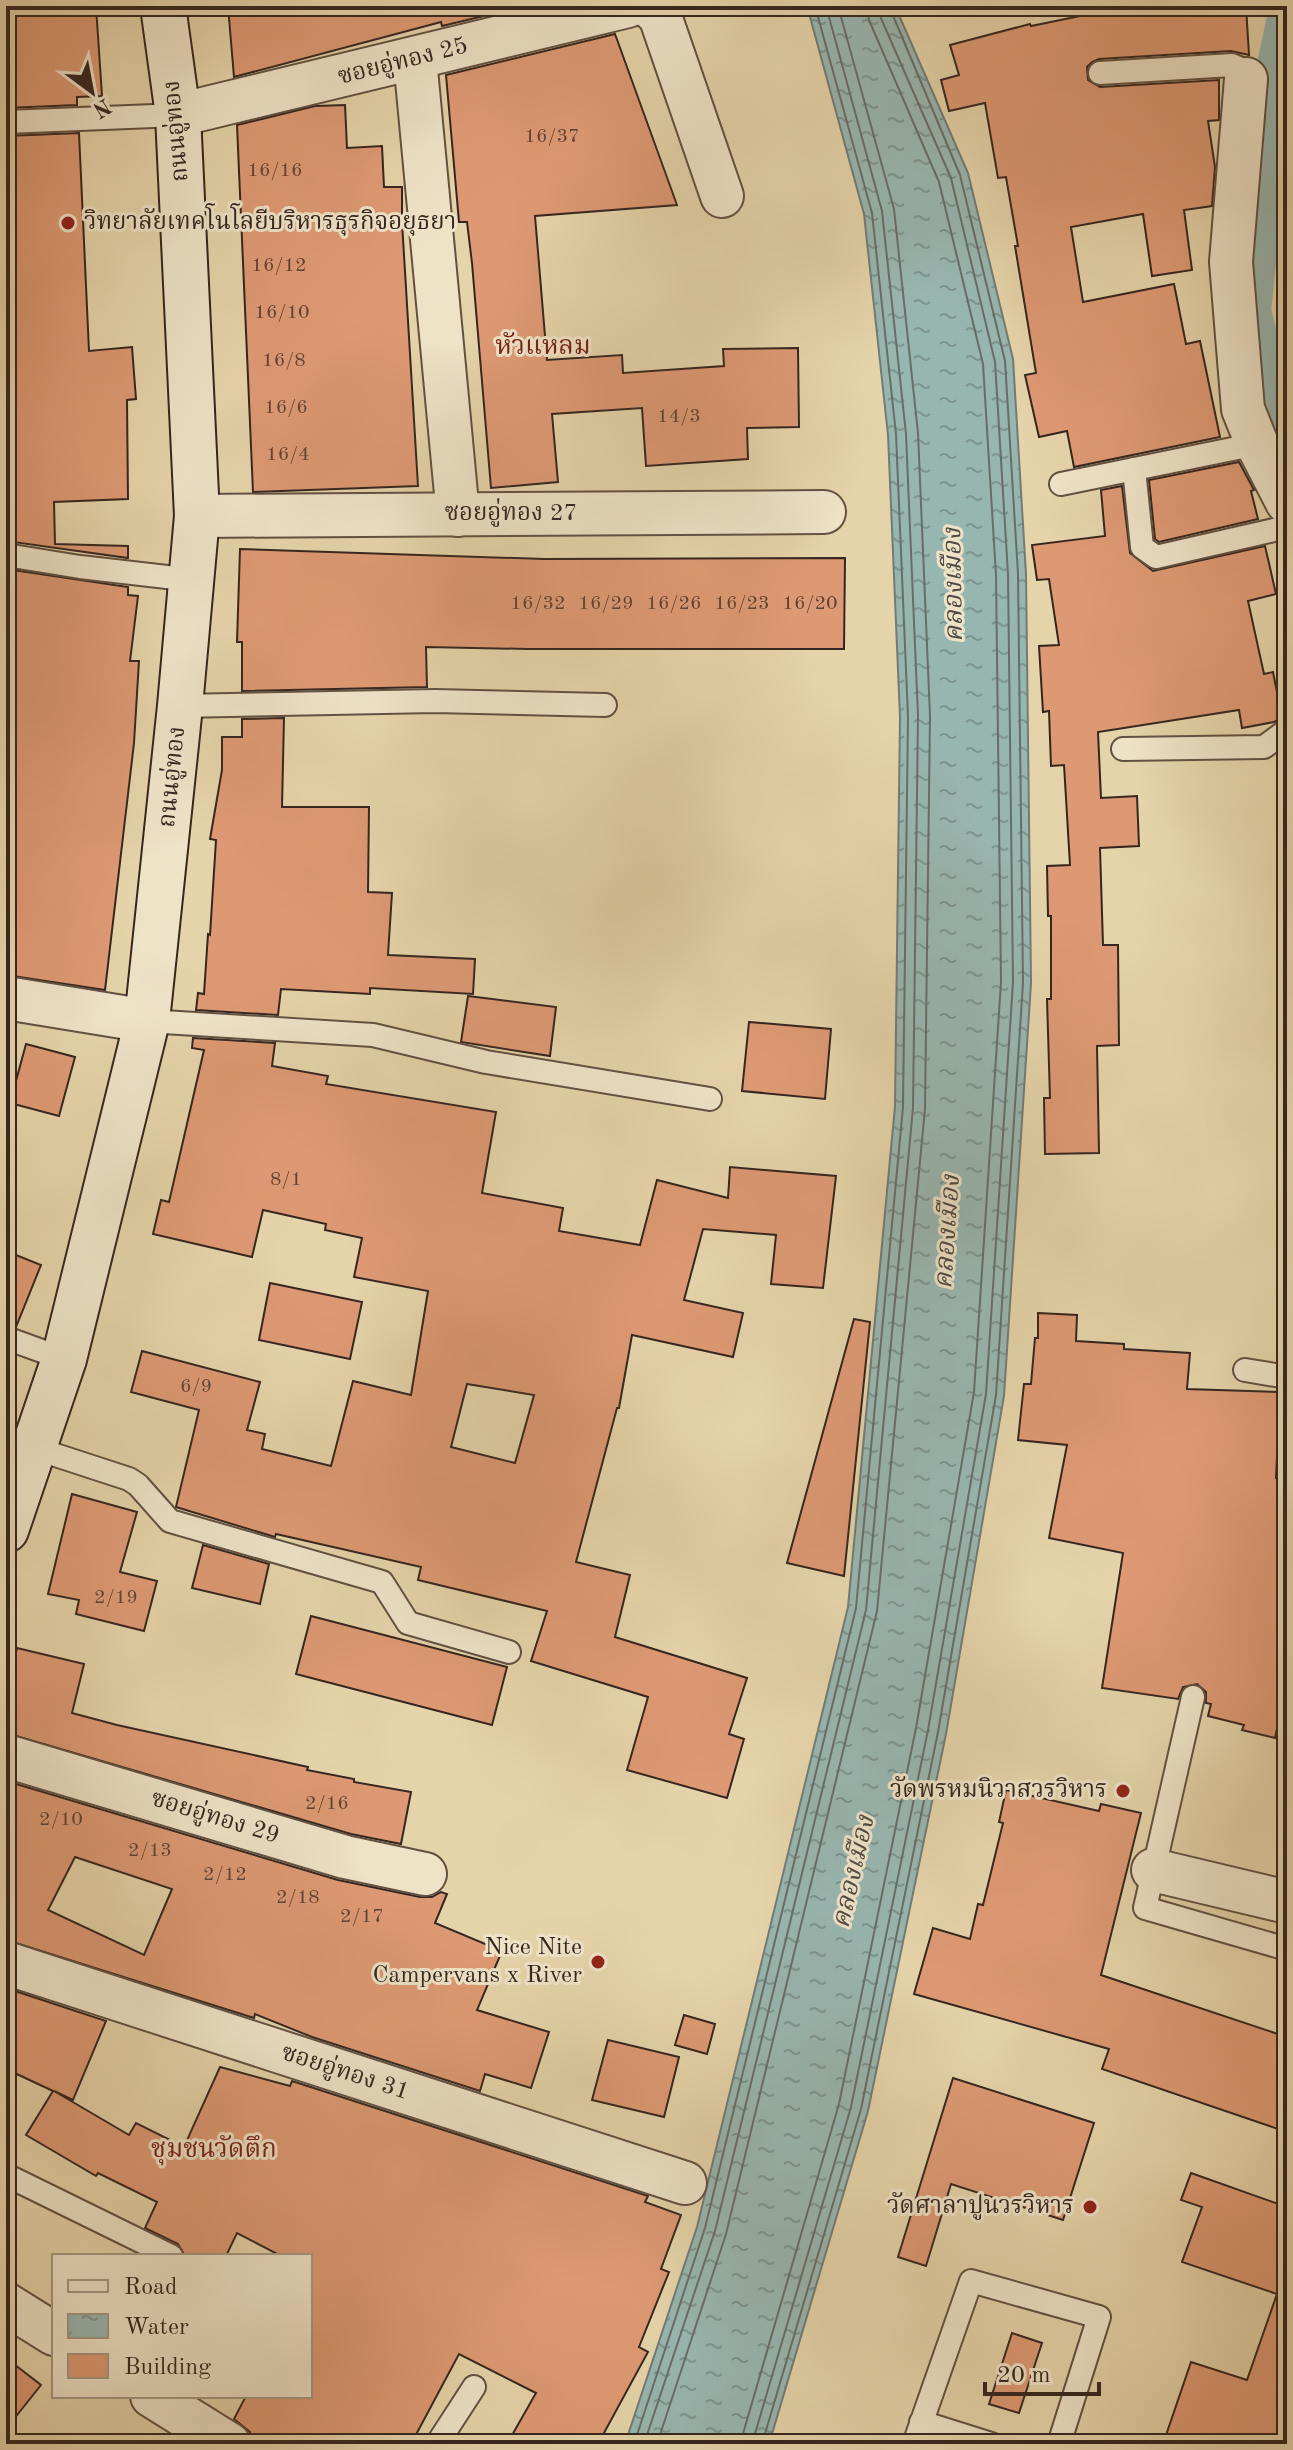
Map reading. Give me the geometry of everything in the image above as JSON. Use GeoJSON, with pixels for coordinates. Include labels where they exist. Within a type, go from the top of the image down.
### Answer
{"type":"FeatureCollection","features":[{"type":"Feature","properties":{"kind":"main road","name":"ถนนอู่ทอง"},"geometry":{"type":"LineString","coordinates":[[6,1530],[64,1359],[147,1021],[193,580],[197,516],[178,115],[163,6]]}},
{"type":"Feature","properties":{"kind":"street","name":"ซอยอู่ทอง 25"},"geometry":{"type":"LineString","coordinates":[[178,115],[628,6]]}},
{"type":"Feature","properties":{"kind":"street"},"geometry":{"type":"LineString","coordinates":[[649,6],[660,16],[722,196]]}},
{"type":"Feature","properties":{"kind":"street"},"geometry":{"type":"LineString","coordinates":[[415,59],[458,515]]}},
{"type":"Feature","properties":{"kind":"street"},"geometry":{"type":"LineString","coordinates":[[1246,79],[1231,262],[1243,409],[1287,502]]}},
{"type":"Feature","properties":{"kind":"street","name":"ซอยอู่ทอง 27"},"geometry":{"type":"LineString","coordinates":[[197,516],[824,512]]}},
{"type":"Feature","properties":{"kind":"street"},"geometry":{"type":"LineString","coordinates":[[6,998],[147,1021]]}},
{"type":"Feature","properties":{"kind":"street","name":"ซอยอู่ทอง 29"},"geometry":{"type":"LineString","coordinates":[[6,1756],[345,1857],[425,1874]]}},
{"type":"Feature","properties":{"kind":"street"},"geometry":{"type":"LineString","coordinates":[[1153,1870],[1287,1902]]}},
{"type":"Feature","properties":{"kind":"street","name":"ซอยอู่ทอง 31"},"geometry":{"type":"LineString","coordinates":[[6,1963],[685,2183]]}},
{"type":"Feature","properties":{"kind":"street"},"geometry":{"type":"LineString","coordinates":[[6,2304],[52,2333]]}},
{"type":"Feature","properties":{"kind":"street"},"geometry":{"type":"LineString","coordinates":[[155,2398],[229,2444]]}},
{"type":"Feature","properties":{"kind":"lane"},"geometry":{"type":"LineString","coordinates":[[1100,73],[1232,65],[1239,68],[1246,79]]}},
{"type":"Feature","properties":{"kind":"lane"},"geometry":{"type":"LineString","coordinates":[[6,122],[178,115]]}},
{"type":"Feature","properties":{"kind":"lane"},"geometry":{"type":"LineString","coordinates":[[1061,484],[1257,444]]}},
{"type":"Feature","properties":{"kind":"lane"},"geometry":{"type":"LineString","coordinates":[[1134,469],[1142,547],[1156,557],[1287,527]]}},
{"type":"Feature","properties":{"kind":"lane"},"geometry":{"type":"LineString","coordinates":[[6,555],[193,580]]}},
{"type":"Feature","properties":{"kind":"lane"},"geometry":{"type":"LineString","coordinates":[[180,706],[435,701],[605,705]]}},
{"type":"Feature","properties":{"kind":"lane"},"geometry":{"type":"LineString","coordinates":[[1123,749],[1264,747],[1287,730]]}},
{"type":"Feature","properties":{"kind":"lane"},"geometry":{"type":"LineString","coordinates":[[147,1021],[373,1035],[486,1062],[710,1099]]}},
{"type":"Feature","properties":{"kind":"lane"},"geometry":{"type":"LineString","coordinates":[[6,1338],[64,1359]]}},
{"type":"Feature","properties":{"kind":"lane"},"geometry":{"type":"LineString","coordinates":[[1245,1370],[1287,1377]]}},
{"type":"Feature","properties":{"kind":"lane"},"geometry":{"type":"LineString","coordinates":[[34,1448],[129,1479],[170,1521],[382,1582],[408,1623],[509,1652]]}},
{"type":"Feature","properties":{"kind":"lane"},"geometry":{"type":"LineString","coordinates":[[1193,1697],[1145,1908],[1287,1949]]}},
{"type":"Feature","properties":{"kind":"lane"},"geometry":{"type":"LineString","coordinates":[[6,2175],[167,2254]]}},
{"type":"Feature","properties":{"kind":"lane"},"geometry":{"type":"LineString","coordinates":[[914,2444],[971,2281],[1099,2317],[1059,2444]]}},
{"type":"Feature","properties":{"kind":"lane"},"geometry":{"type":"LineString","coordinates":[[437,2444],[474,2387]]}},
{"type":"Feature","properties":{"kind":"lane"},"geometry":{"type":"LineString","coordinates":[[921,2422],[991,2444]]}},
{"type":"Feature","properties":{"kind":"water","name":"คลองเมือง"},"geometry":{"type":"Polygon","coordinates":[[[807,6],[895,6],[968,173],[1013,359],[1026,574],[1031,983],[1004,1396],[946,1734],[868,2111],[769,2444],[625,2444],[697,2227],[848,1607],[895,1106],[900,717],[888,435],[864,214],[807,6]]]}},
{"type":"Feature","properties":{"kind":"building"},"geometry":{"type":"Polygon","coordinates":[[[9,6],[96,6],[102,96],[77,97],[77,105],[6,108],[6,36],[13,36],[9,6]]]}},
{"type":"Feature","properties":{"kind":"building"},"geometry":{"type":"Polygon","coordinates":[[[228,6],[526,6],[442,26],[441,22],[234,77],[228,6]]]}},
{"type":"Feature","properties":{"kind":"building"},"geometry":{"type":"Polygon","coordinates":[[[1101,6],[1246,6],[1249,55],[1231,51],[1099,59],[1087,67],[1088,80],[1100,87],[1219,80],[1219,120],[1208,121],[1215,167],[1212,206],[1184,210],[1192,270],[1152,276],[1143,214],[1071,227],[1083,302],[1174,284],[1186,344],[1200,341],[1220,437],[1074,467],[1067,431],[1039,437],[1025,375],[1036,373],[1015,246],[1018,246],[1006,177],[998,178],[985,103],[949,111],[941,80],[959,75],[950,45],[1030,24],[1100,12],[1101,6]]]}},
{"type":"Feature","properties":{"kind":"building"},"geometry":{"type":"Polygon","coordinates":[[[615,34],[677,205],[535,216],[547,360],[622,355],[623,373],[724,366],[723,349],[798,348],[799,427],[747,428],[748,459],[646,466],[642,408],[552,414],[558,482],[491,488],[472,263],[467,222],[459,222],[446,75],[615,34]]]}},
{"type":"Feature","properties":{"kind":"building"},"geometry":{"type":"Polygon","coordinates":[[[345,105],[347,148],[382,146],[384,187],[402,187],[418,486],[253,492],[237,125],[315,106],[345,105]]]}},
{"type":"Feature","properties":{"kind":"building"},"geometry":{"type":"Polygon","coordinates":[[[79,133],[89,351],[132,347],[136,399],[127,400],[128,499],[54,502],[55,544],[128,546],[128,558],[6,541],[6,136],[79,133]]]}},
{"type":"Feature","properties":{"kind":"building"},"geometry":{"type":"Polygon","coordinates":[[[1239,462],[1254,490],[1251,491],[1258,519],[1159,542],[1155,539],[1149,480],[1239,462]]]}},
{"type":"Feature","properties":{"kind":"building"},"geometry":{"type":"Polygon","coordinates":[[[1122,486],[1130,553],[1153,571],[1265,546],[1276,594],[1248,601],[1264,674],[1273,672],[1282,717],[1274,722],[1242,728],[1239,710],[1098,732],[1101,798],[1137,796],[1139,846],[1100,848],[1103,945],[1118,945],[1119,1045],[1097,1046],[1099,1153],[1045,1154],[1044,1098],[1050,1098],[1047,999],[1051,999],[1051,916],[1048,916],[1047,866],[1070,865],[1064,765],[1051,766],[1049,711],[1043,712],[1039,646],[1059,645],[1049,579],[1037,580],[1032,545],[1105,536],[1101,490],[1122,486]]]}},
{"type":"Feature","properties":{"kind":"building"},"geometry":{"type":"Polygon","coordinates":[[[240,549],[544,559],[845,558],[844,649],[426,647],[427,687],[242,691],[242,642],[237,642],[240,549]]]}},
{"type":"Feature","properties":{"kind":"building"},"geometry":{"type":"Polygon","coordinates":[[[6,569],[128,587],[128,595],[138,596],[130,661],[139,661],[134,743],[105,990],[6,975],[9,903],[6,903],[6,569]]]}},
{"type":"Feature","properties":{"kind":"building"},"geometry":{"type":"Polygon","coordinates":[[[284,718],[282,807],[369,807],[368,892],[392,893],[388,955],[475,959],[473,994],[370,988],[370,994],[281,989],[278,1015],[196,1010],[198,993],[204,994],[210,935],[216,840],[210,839],[222,770],[222,737],[242,737],[242,719],[284,718]]]}},
{"type":"Feature","properties":{"kind":"building"},"geometry":{"type":"Polygon","coordinates":[[[468,996],[556,1007],[550,1056],[461,1042],[468,996]]]}},
{"type":"Feature","properties":{"kind":"building"},"geometry":{"type":"Polygon","coordinates":[[[749,1022],[831,1029],[825,1099],[742,1091],[749,1022]]]}},
{"type":"Feature","properties":{"kind":"building"},"geometry":{"type":"Polygon","coordinates":[[[193,1038],[275,1043],[272,1066],[328,1076],[326,1084],[496,1112],[482,1193],[563,1208],[559,1231],[640,1245],[657,1180],[728,1198],[730,1167],[836,1176],[823,1288],[771,1284],[776,1235],[703,1229],[684,1300],[743,1313],[733,1357],[632,1335],[619,1408],[576,1562],[630,1575],[615,1637],[747,1678],[729,1734],[744,1739],[727,1798],[627,1770],[648,1697],[531,1661],[547,1611],[418,1580],[421,1567],[276,1534],[275,1537],[176,1507],[199,1410],[131,1392],[142,1351],[260,1382],[247,1430],[265,1434],[262,1449],[331,1466],[353,1381],[411,1395],[428,1291],[354,1277],[362,1238],[325,1230],[326,1224],[263,1210],[252,1257],[153,1234],[161,1200],[169,1202],[204,1050],[192,1048],[193,1038]],[[467,1384],[451,1447],[515,1463],[534,1395],[467,1384]]]}},
{"type":"Feature","properties":{"kind":"building"},"geometry":{"type":"Polygon","coordinates":[[[26,1044],[75,1057],[59,1116],[10,1103],[26,1044]]]}},
{"type":"Feature","properties":{"kind":"building"},"geometry":{"type":"Polygon","coordinates":[[[6,1251],[41,1265],[16,1327],[6,1324],[6,1251]]]}},
{"type":"Feature","properties":{"kind":"building"},"geometry":{"type":"Polygon","coordinates":[[[270,1283],[362,1302],[350,1359],[259,1340],[270,1283]]]}},
{"type":"Feature","properties":{"kind":"building"},"geometry":{"type":"Polygon","coordinates":[[[1038,1313],[1077,1315],[1076,1341],[1124,1344],[1124,1349],[1190,1353],[1187,1389],[1280,1392],[1276,1478],[1287,1479],[1287,1681],[1275,1738],[1242,1730],[1244,1725],[1208,1716],[1211,1704],[1206,1703],[1206,1692],[1197,1684],[1183,1687],[1178,1699],[1102,1688],[1123,1553],[1049,1538],[1067,1445],[1018,1440],[1024,1384],[1031,1384],[1035,1338],[1038,1338],[1038,1313]]]}},
{"type":"Feature","properties":{"kind":"building"},"geometry":{"type":"Polygon","coordinates":[[[854,1319],[870,1322],[844,1576],[787,1563],[854,1319]]]}},
{"type":"Feature","properties":{"kind":"building"},"geometry":{"type":"Polygon","coordinates":[[[72,1494],[137,1512],[120,1572],[157,1581],[144,1631],[76,1614],[79,1600],[48,1594],[72,1494]]]}},
{"type":"Feature","properties":{"kind":"building"},"geometry":{"type":"Polygon","coordinates":[[[203,1545],[269,1564],[260,1604],[192,1588],[203,1545]]]}},
{"type":"Feature","properties":{"kind":"building"},"geometry":{"type":"Polygon","coordinates":[[[311,1616],[507,1667],[492,1725],[296,1674],[311,1616]]]}},
{"type":"Feature","properties":{"kind":"building"},"geometry":{"type":"Polygon","coordinates":[[[17,1648],[84,1664],[72,1713],[308,1767],[307,1770],[354,1779],[354,1782],[411,1792],[401,1844],[351,1834],[6,1733],[6,1692],[17,1648]]]}},
{"type":"Feature","properties":{"kind":"building"},"geometry":{"type":"Polygon","coordinates":[[[6,1781],[338,1880],[420,1897],[432,1897],[441,1892],[447,1894],[435,1923],[502,1951],[477,2010],[549,2032],[531,2088],[485,2074],[480,2091],[312,2037],[255,2014],[254,2018],[6,1940],[6,1781]],[[75,1857],[48,1910],[144,1955],[172,1889],[75,1857]]]}},
{"type":"Feature","properties":{"kind":"building"},"geometry":{"type":"Polygon","coordinates":[[[1006,1790],[1099,1811],[1101,1804],[1141,1813],[1101,1975],[1287,2037],[1287,2132],[1102,2069],[1109,2049],[914,1994],[933,1928],[970,1939],[978,1904],[983,1905],[1003,1823],[999,1822],[1006,1790]]]}},
{"type":"Feature","properties":{"kind":"building"},"geometry":{"type":"Polygon","coordinates":[[[6,1988],[106,2021],[73,2100],[54,2091],[129,2135],[136,2123],[184,2147],[220,2067],[290,2086],[292,2081],[648,2196],[645,2202],[681,2215],[661,2269],[669,2272],[639,2347],[648,2352],[598,2444],[507,2444],[536,2393],[459,2354],[411,2444],[253,2444],[250,2432],[234,2419],[245,2398],[312,2398],[312,2254],[277,2254],[237,2233],[227,2254],[184,2254],[178,2244],[145,2228],[157,2202],[98,2173],[96,2176],[26,2135],[53,2091],[6,2069],[6,1988]]]}},
{"type":"Feature","properties":{"kind":"building"},"geometry":{"type":"Polygon","coordinates":[[[684,2015],[715,2024],[707,2054],[675,2045],[684,2015]]]}},
{"type":"Feature","properties":{"kind":"building"},"geometry":{"type":"Polygon","coordinates":[[[608,2040],[679,2057],[664,2117],[592,2100],[608,2040]]]}},
{"type":"Feature","properties":{"kind":"building"},"geometry":{"type":"Polygon","coordinates":[[[953,2078],[1094,2123],[1063,2220],[951,2184],[926,2266],[898,2257],[953,2078]]]}},
{"type":"Feature","properties":{"kind":"building"},"geometry":{"type":"Polygon","coordinates":[[[1191,2173],[1287,2207],[1287,2444],[1163,2444],[1191,2362],[1247,2380],[1277,2294],[1182,2262],[1202,2207],[1181,2200],[1191,2173]]]}},
{"type":"Feature","properties":{"kind":"building"},"geometry":{"type":"Polygon","coordinates":[[[1012,2333],[1042,2343],[1019,2413],[989,2404],[1012,2333]]]}},
{"type":"Feature","properties":{"kind":"building"},"geometry":{"type":"Polygon","coordinates":[[[6,2358],[41,2385],[6,2429],[6,2358]]]}},
{"type":"Feature","properties":{"kind":"waterway"},"geometry":{"type":"LineString","coordinates":[[1287,18],[1276,70],[1251,311],[1272,395],[1287,417]]}},
{"type":"Feature","properties":{"kind":"place","name":"วิทยาลัยเทคโนโลยีบริหารธุรกิจอยุธยา"},"geometry":{"type":"Point","coordinates":[68,223]}},
{"type":"Feature","properties":{"kind":"place","name":"วัดพรหมนิวาสวรวิหาร"},"geometry":{"type":"Point","coordinates":[1123,1791]}},
{"type":"Feature","properties":{"kind":"place","name":"Nice Nite Campervans x River"},"geometry":{"type":"Point","coordinates":[598,1962]}},
{"type":"Feature","properties":{"kind":"place","name":"วัดศาลาปูนวรวิหาร"},"geometry":{"type":"Point","coordinates":[1090,2207]}},
{"type":"Feature","properties":{"kind":"district","name":"หัวแหลม"},"geometry":{"type":"Point","coordinates":[543,347]}},
{"type":"Feature","properties":{"kind":"district","name":"ชุมชนวัดตึก"},"geometry":{"type":"Point","coordinates":[214,2150]}}]}
